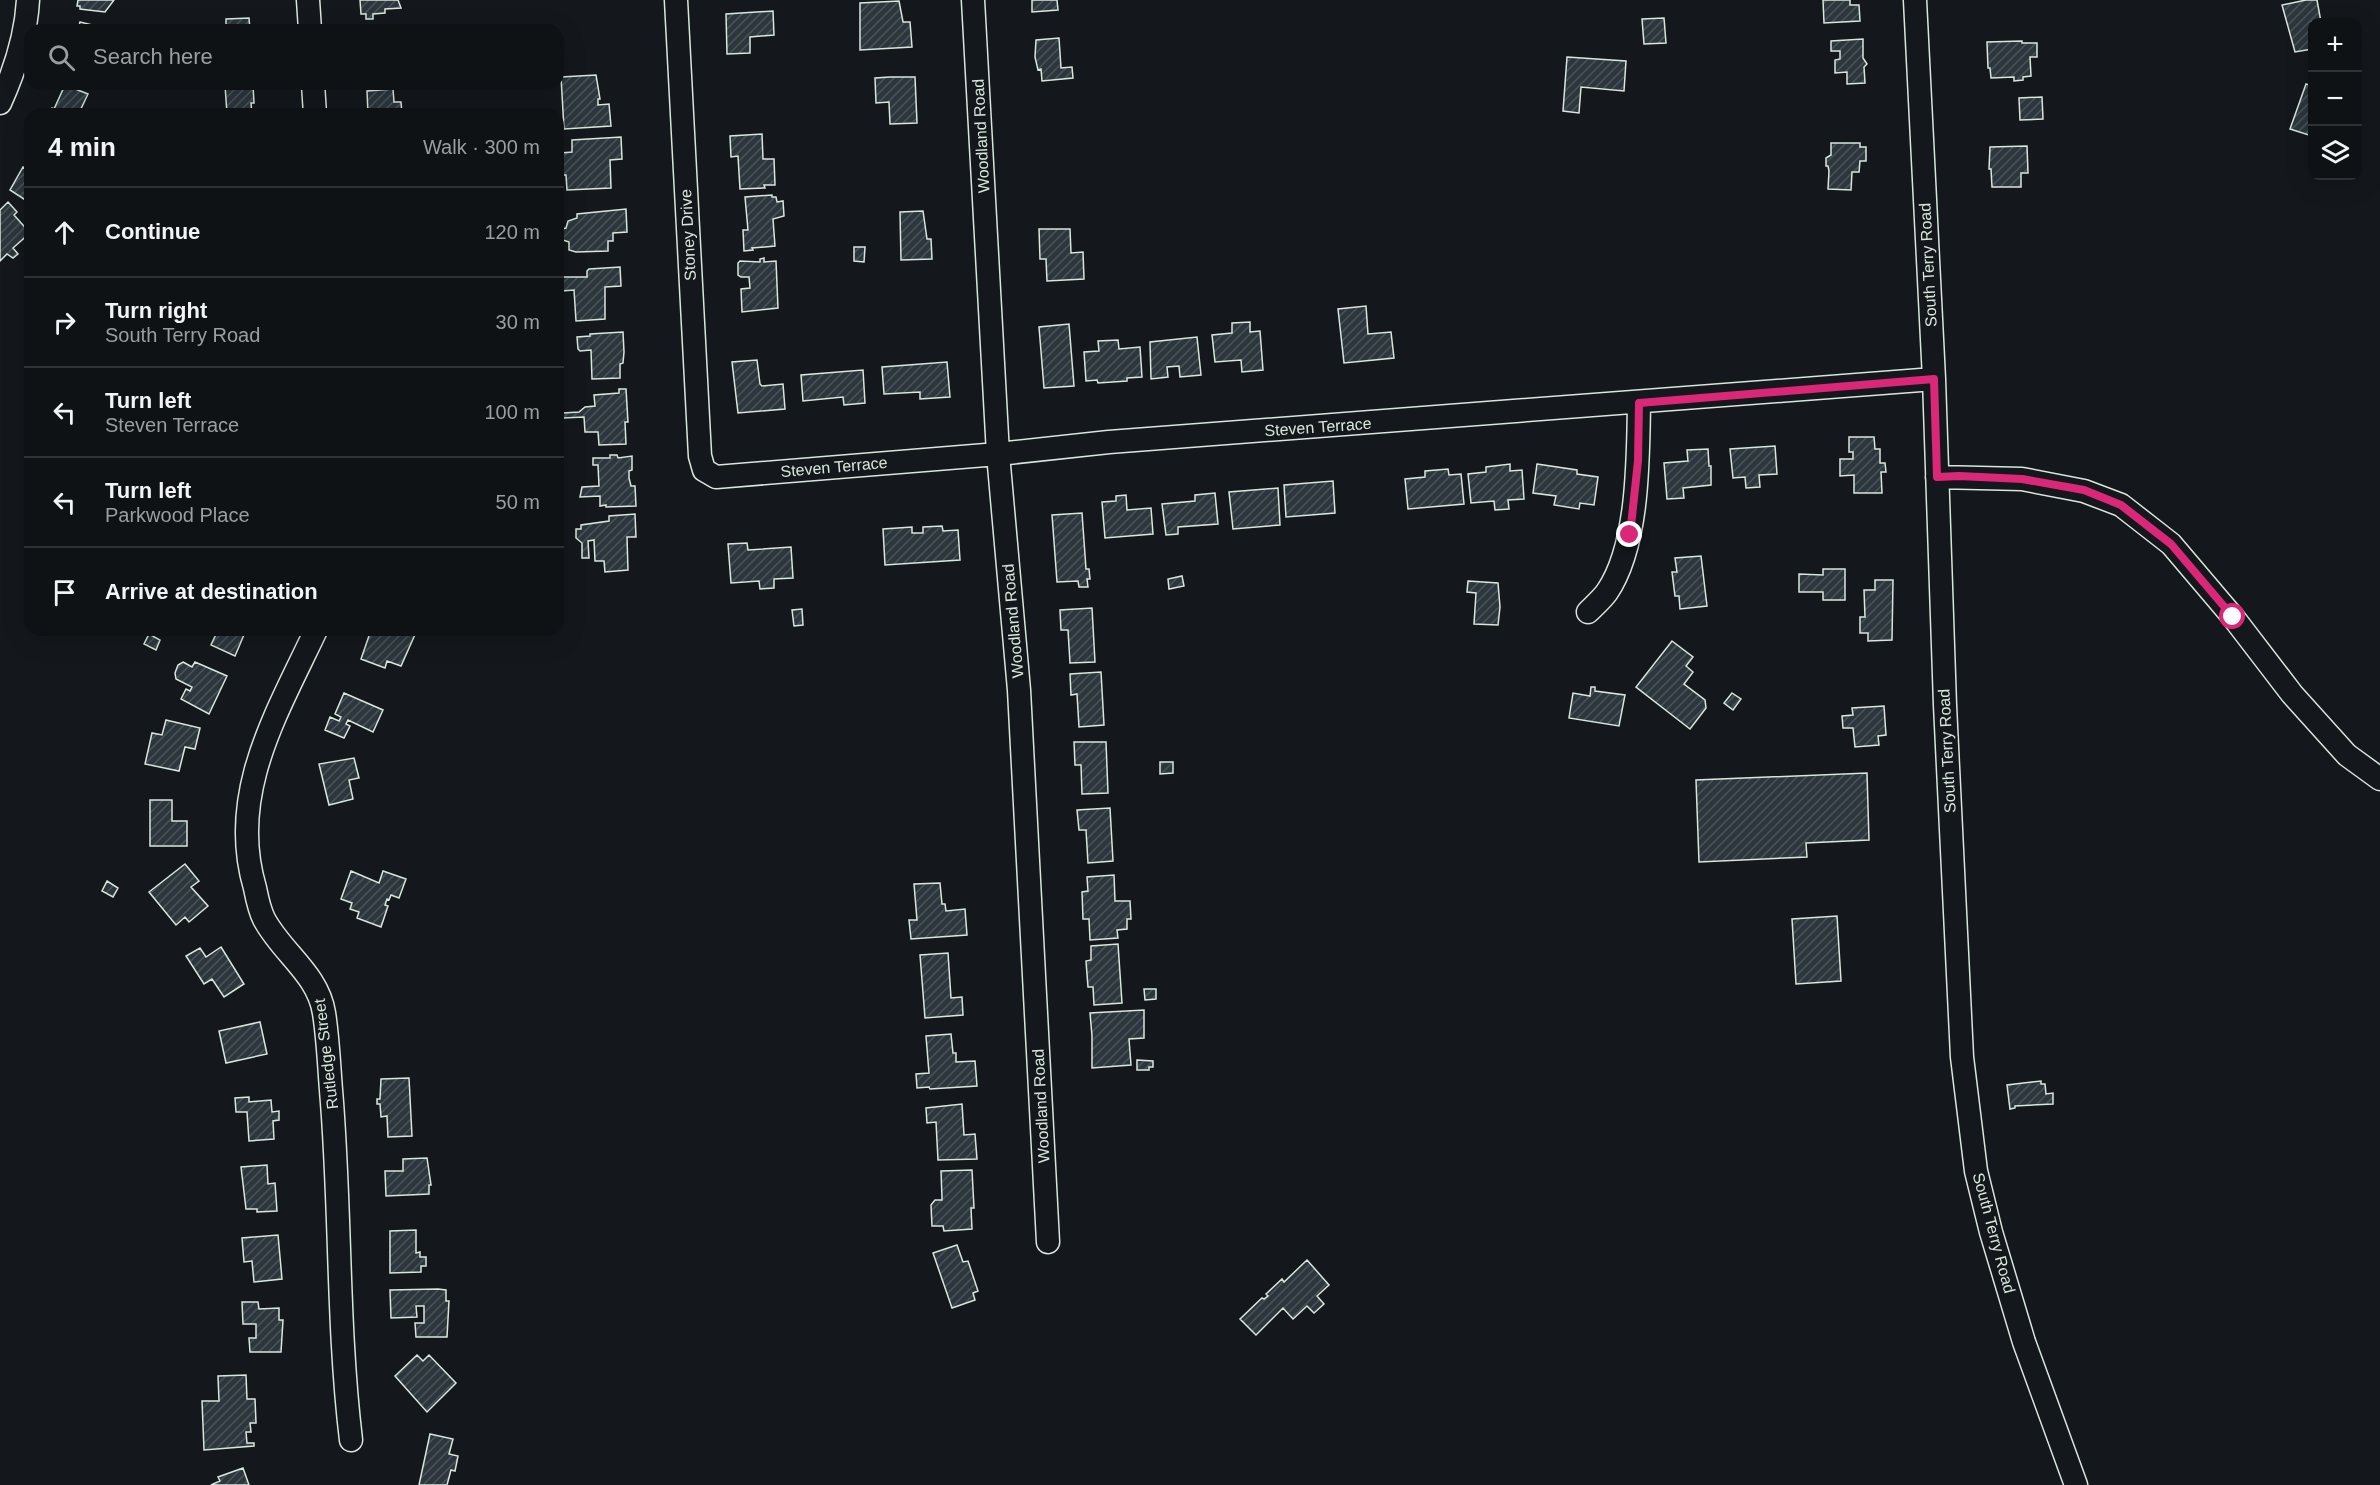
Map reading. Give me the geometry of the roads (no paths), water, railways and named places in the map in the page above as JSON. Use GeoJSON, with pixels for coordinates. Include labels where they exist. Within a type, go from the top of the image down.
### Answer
{"type":"FeatureCollection","features":[{"type":"Feature","properties":{"kind":"street"},"geometry":{"type":"LineString","coordinates":[[25,24],[28,0]]}},
{"type":"Feature","properties":{"kind":"street"},"geometry":{"type":"LineString","coordinates":[[308,0],[310,24]]}},
{"type":"Feature","properties":{"kind":"street","name":"Stoney Drive"},"geometry":{"type":"LineString","coordinates":[[676,0],[700,456],[704,470]]}},
{"type":"Feature","properties":{"kind":"street","name":"Woodland Road"},"geometry":{"type":"LineString","coordinates":[[973,0],[998,454],[1019,690],[1048,1242]]}},
{"type":"Feature","properties":{"kind":"street","name":"South Terry Road"},"geometry":{"type":"LineString","coordinates":[[1915,0],[1934,379],[1946,717],[1962,1057],[1976,1171],[1991,1232],[2024,1342],[2076,1485]]}},
{"type":"Feature","properties":{"kind":"street"},"geometry":{"type":"LineString","coordinates":[[0,104],[16,68],[24,38]]}},
{"type":"Feature","properties":{"kind":"street"},"geometry":{"type":"LineString","coordinates":[[313,90],[315,108]]}},
{"type":"Feature","properties":{"kind":"street","name":"Steven Terrace"},"geometry":{"type":"LineString","coordinates":[[704,470],[716,477],[998,454],[1109,442],[1934,379]]}},
{"type":"Feature","properties":{"kind":"street"},"geometry":{"type":"LineString","coordinates":[[1588,612],[1607,592],[1630,535],[1638,461],[1639,403]]}},
{"type":"Feature","properties":{"kind":"street"},"geometry":{"type":"LineString","coordinates":[[1937,477],[2022,479],[2084,490],[2121,505],[2171,544],[2233,617],[2292,694],[2347,755],[2380,779]]}},
{"type":"Feature","properties":{"kind":"street","name":"Rutledge Street"},"geometry":{"type":"LineString","coordinates":[[312,636],[263,742],[249,791],[245,819],[250,872],[263,916],[272,932],[313,981],[320,993],[324,1014],[335,1133],[345,1389],[351,1440]]}}]}
